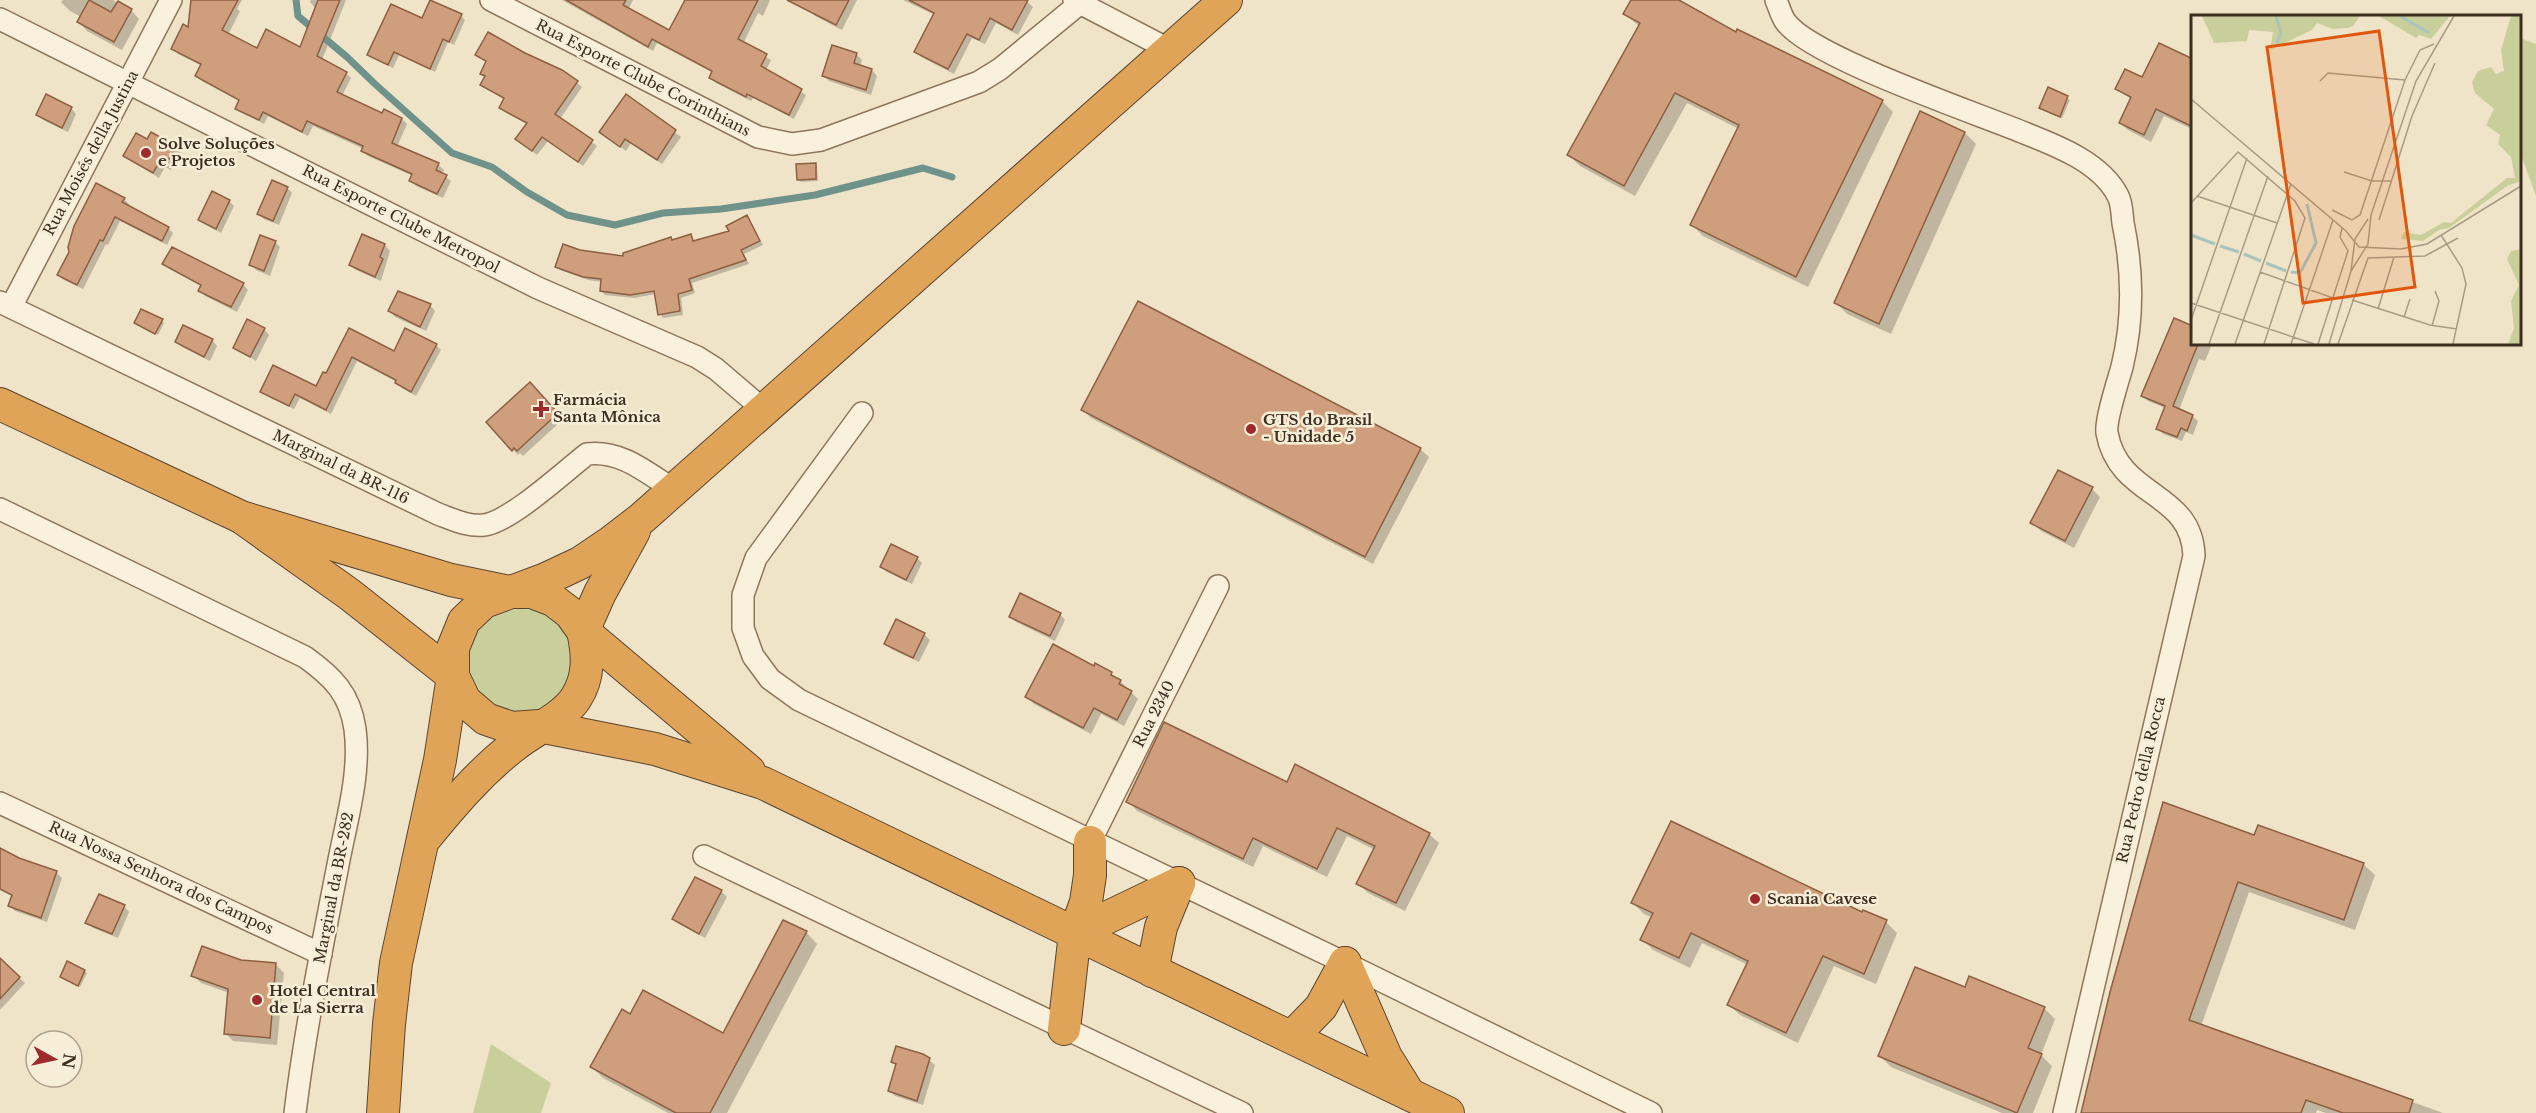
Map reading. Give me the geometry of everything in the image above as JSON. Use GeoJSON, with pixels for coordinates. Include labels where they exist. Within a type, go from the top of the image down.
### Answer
{"type":"FeatureCollection","features":[{"type":"Feature","properties":{"kind":"highway"},"geometry":{"type":"LineString","coordinates":[[383,1113],[396,963],[440,760],[453,676],[453,648],[464,621],[484,602],[546,579],[580,562],[641,519],[1226,0]]}},
{"type":"Feature","properties":{"kind":"highway"},"geometry":{"type":"LineString","coordinates":[[0,404],[241,518],[451,580],[510,592],[532,592],[553,600],[570,613],[583,631],[763,783]]}},
{"type":"Feature","properties":{"kind":"highway"},"geometry":{"type":"LineString","coordinates":[[241,518],[358,601],[453,676],[465,701],[486,719],[512,728],[539,726],[655,749],[763,783],[1448,1113]]}},
{"type":"Feature","properties":{"kind":"highway"},"geometry":{"type":"LineString","coordinates":[[422,842],[465,791],[513,746],[539,726],[560,715],[576,698],[586,677],[588,654],[583,631],[619,555],[641,519]]}},
{"type":"Feature","properties":{"kind":"highway"},"geometry":{"type":"LineString","coordinates":[[1064,1029],[1075,933],[1086,902],[1090,875],[1090,842]]}},
{"type":"Feature","properties":{"kind":"highway"},"geometry":{"type":"LineString","coordinates":[[1075,933],[1179,883]]}},
{"type":"Feature","properties":{"kind":"highway"},"geometry":{"type":"LineString","coordinates":[[1152,971],[1161,927],[1179,883]]}},
{"type":"Feature","properties":{"kind":"highway"},"geometry":{"type":"LineString","coordinates":[[1292,1037],[1321,1007],[1345,963]]}},
{"type":"Feature","properties":{"kind":"highway"},"geometry":{"type":"LineString","coordinates":[[1345,963],[1386,1057],[1409,1094]]}},
{"type":"Feature","properties":{"kind":"street","name":"Rua Moisés della Justina"},"geometry":{"type":"LineString","coordinates":[[5,304],[128,83],[171,0]]}},
{"type":"Feature","properties":{"kind":"street","name":"Rua Esporte Clube Corinthians"},"geometry":{"type":"LineString","coordinates":[[491,0],[758,137],[792,144],[820,140],[979,82],[1000,69],[1079,1]]}},
{"type":"Feature","properties":{"kind":"street","name":"Rua Pedro della Rocca"},"geometry":{"type":"LineString","coordinates":[[1776,0],[1785,22],[1811,44],[1875,74],[2062,147],[2097,171],[2118,196],[2129,250],[2132,307],[2126,350],[2106,429],[2112,453],[2127,475],[2178,513],[2193,539],[2194,556],[2064,1113]]}},
{"type":"Feature","properties":{"kind":"street"},"geometry":{"type":"LineString","coordinates":[[1079,1],[1170,50]]}},
{"type":"Feature","properties":{"kind":"street","name":"Rua Esporte Clube Metropol"},"geometry":{"type":"LineString","coordinates":[[0,19],[538,288],[697,357],[716,369],[764,410]]}},
{"type":"Feature","properties":{"kind":"street","name":"Marginal da BR-116"},"geometry":{"type":"LineString","coordinates":[[5,304],[438,514],[464,524],[483,525],[502,519],[587,454],[604,452],[624,458],[674,490]]}},
{"type":"Feature","properties":{"kind":"street"},"geometry":{"type":"LineString","coordinates":[[862,413],[756,558],[742,595],[743,628],[753,656],[771,679],[799,700],[1651,1113]]}},
{"type":"Feature","properties":{"kind":"street","name":"Marginal da BR-282"},"geometry":{"type":"LineString","coordinates":[[0,509],[305,657],[330,675],[347,699],[355,729],[353,783],[321,954],[295,1113]]}},
{"type":"Feature","properties":{"kind":"street","name":"Rua 2340"},"geometry":{"type":"LineString","coordinates":[[1090,842],[1218,586]]}},
{"type":"Feature","properties":{"kind":"street","name":"Rua Nossa Senhora dos Campos"},"geometry":{"type":"LineString","coordinates":[[0,803],[321,954]]}},
{"type":"Feature","properties":{"kind":"street"},"geometry":{"type":"LineString","coordinates":[[704,856],[1242,1113]]}},
{"type":"Feature","properties":{"kind":"green space"},"geometry":{"type":"Polygon","coordinates":[[[2521,38],[2536,44],[2536,196],[2521,155],[2521,38]]]}},
{"type":"Feature","properties":{"kind":"green space"},"geometry":{"type":"Polygon","coordinates":[[[521,609],[541,613],[558,624],[569,641],[573,661],[569,681],[558,698],[541,709],[521,713],[501,709],[484,698],[473,681],[469,661],[473,641],[484,624],[501,613],[521,609]]]}},
{"type":"Feature","properties":{"kind":"green space"},"geometry":{"type":"Polygon","coordinates":[[[491,1044],[551,1083],[541,1113],[473,1113],[491,1044]]]}},
{"type":"Feature","properties":{"kind":"building"},"geometry":{"type":"Polygon","coordinates":[[[89,0],[111,12],[118,1],[132,9],[114,42],[77,22],[89,0]]]}},
{"type":"Feature","properties":{"kind":"building"},"geometry":{"type":"Polygon","coordinates":[[[191,0],[238,0],[222,30],[257,48],[266,29],[300,47],[318,0],[340,0],[317,56],[347,72],[337,92],[382,113],[384,109],[402,118],[392,143],[439,163],[436,170],[447,175],[437,194],[409,181],[412,174],[361,151],[363,146],[307,121],[302,132],[263,112],[259,120],[235,109],[239,100],[195,76],[201,64],[171,49],[183,24],[188,27],[191,0]]]}},
{"type":"Feature","properties":{"kind":"building"},"geometry":{"type":"Polygon","coordinates":[[[430,0],[462,14],[449,42],[443,39],[430,69],[394,52],[388,65],[367,55],[391,4],[422,18],[430,0]]]}},
{"type":"Feature","properties":{"kind":"building"},"geometry":{"type":"Polygon","coordinates":[[[566,0],[626,0],[623,5],[669,30],[685,0],[758,0],[738,39],[767,54],[761,66],[802,89],[789,115],[709,78],[712,71],[652,39],[648,47],[566,0]]]}},
{"type":"Feature","properties":{"kind":"building"},"geometry":{"type":"Polygon","coordinates":[[[787,0],[849,0],[836,25],[787,0]]]}},
{"type":"Feature","properties":{"kind":"building"},"geometry":{"type":"Polygon","coordinates":[[[909,0],[1028,0],[1012,30],[990,18],[979,40],[967,34],[948,69],[914,52],[934,13],[909,0]]]}},
{"type":"Feature","properties":{"kind":"building"},"geometry":{"type":"Polygon","coordinates":[[[1631,0],[1679,0],[1736,32],[1737,29],[1883,100],[1796,277],[1690,225],[1739,125],[1675,93],[1624,186],[1567,155],[1640,23],[1623,14],[1631,0]]]}},
{"type":"Feature","properties":{"kind":"building"},"geometry":{"type":"Polygon","coordinates":[[[488,32],[562,70],[578,81],[555,114],[593,140],[578,162],[542,137],[532,151],[515,139],[527,123],[499,108],[504,98],[480,85],[485,76],[480,74],[486,61],[475,55],[488,32]]]}},
{"type":"Feature","properties":{"kind":"building"},"geometry":{"type":"Polygon","coordinates":[[[2159,43],[2191,58],[2191,126],[2156,109],[2144,135],[2119,123],[2131,97],[2115,89],[2125,69],[2142,77],[2159,43]]]}},
{"type":"Feature","properties":{"kind":"building"},"geometry":{"type":"Polygon","coordinates":[[[832,45],[857,53],[854,63],[872,69],[866,90],[822,76],[832,45]]]}},
{"type":"Feature","properties":{"kind":"building"},"geometry":{"type":"Polygon","coordinates":[[[2048,87],[2068,96],[2060,117],[2039,108],[2048,87]]]}},
{"type":"Feature","properties":{"kind":"building"},"geometry":{"type":"Polygon","coordinates":[[[46,94],[72,107],[62,128],[36,115],[46,94]]]}},
{"type":"Feature","properties":{"kind":"building"},"geometry":{"type":"Polygon","coordinates":[[[626,94],[676,130],[657,160],[625,139],[620,147],[599,132],[626,94]]]}},
{"type":"Feature","properties":{"kind":"building"},"geometry":{"type":"Polygon","coordinates":[[[1920,111],[1965,132],[1879,324],[1834,303],[1920,111]]]}},
{"type":"Feature","properties":{"kind":"building"},"geometry":{"type":"Polygon","coordinates":[[[151,132],[176,146],[165,166],[159,163],[153,173],[123,156],[136,133],[147,139],[151,132]]]}},
{"type":"Feature","properties":{"kind":"building"},"geometry":{"type":"Polygon","coordinates":[[[816,163],[816,179],[797,180],[796,164],[816,163]]]}},
{"type":"Feature","properties":{"kind":"building"},"geometry":{"type":"Polygon","coordinates":[[[272,180],[288,187],[273,221],[257,214],[272,180]]]}},
{"type":"Feature","properties":{"kind":"building"},"geometry":{"type":"Polygon","coordinates":[[[96,183],[125,198],[122,202],[169,227],[162,241],[115,217],[103,241],[100,240],[77,285],[57,275],[69,252],[68,247],[74,226],[96,183]]]}},
{"type":"Feature","properties":{"kind":"building"},"geometry":{"type":"Polygon","coordinates":[[[212,191],[230,200],[216,229],[198,220],[212,191]]]}},
{"type":"Feature","properties":{"kind":"building"},"geometry":{"type":"Polygon","coordinates":[[[747,215],[760,241],[741,250],[746,260],[689,279],[692,290],[678,294],[680,311],[658,315],[654,291],[630,295],[600,291],[601,279],[583,277],[555,267],[563,244],[580,250],[623,256],[623,253],[671,237],[672,240],[691,234],[693,241],[729,231],[726,226],[747,215]]]}},
{"type":"Feature","properties":{"kind":"building"},"geometry":{"type":"Polygon","coordinates":[[[362,234],[385,244],[380,257],[383,259],[375,277],[349,265],[362,234]]]}},
{"type":"Feature","properties":{"kind":"building"},"geometry":{"type":"Polygon","coordinates":[[[260,235],[276,241],[264,271],[249,265],[260,235]]]}},
{"type":"Feature","properties":{"kind":"building"},"geometry":{"type":"Polygon","coordinates":[[[172,247],[244,283],[231,307],[198,291],[201,285],[162,264],[172,247]]]}},
{"type":"Feature","properties":{"kind":"building"},"geometry":{"type":"Polygon","coordinates":[[[398,291],[431,304],[420,327],[388,311],[398,291]]]}},
{"type":"Feature","properties":{"kind":"building","name":"GTS do Brasil - Unidade 5"},"geometry":{"type":"Polygon","coordinates":[[[1138,301],[1421,448],[1365,557],[1081,410],[1138,301]]]}},
{"type":"Feature","properties":{"kind":"building"},"geometry":{"type":"Polygon","coordinates":[[[141,309],[163,319],[155,334],[134,323],[141,309]]]}},
{"type":"Feature","properties":{"kind":"building"},"geometry":{"type":"Polygon","coordinates":[[[2174,318],[2191,325],[2191,345],[2198,345],[2173,406],[2193,415],[2187,431],[2181,428],[2177,437],[2156,429],[2165,406],[2141,396],[2174,318]]]}},
{"type":"Feature","properties":{"kind":"building"},"geometry":{"type":"Polygon","coordinates":[[[247,319],[265,328],[250,357],[233,348],[247,319]]]}},
{"type":"Feature","properties":{"kind":"building"},"geometry":{"type":"Polygon","coordinates":[[[183,325],[213,339],[204,357],[175,342],[183,325]]]}},
{"type":"Feature","properties":{"kind":"building"},"geometry":{"type":"Polygon","coordinates":[[[349,328],[394,351],[405,328],[437,344],[411,392],[395,383],[396,380],[352,357],[326,410],[295,394],[289,406],[260,392],[273,365],[316,386],[323,372],[326,373],[349,328]]]}},
{"type":"Feature","properties":{"kind":"building"},"geometry":{"type":"Polygon","coordinates":[[[530,382],[556,411],[554,413],[556,415],[517,451],[514,448],[512,451],[486,422],[530,382]]]}},
{"type":"Feature","properties":{"kind":"building"},"geometry":{"type":"Polygon","coordinates":[[[2058,470],[2093,487],[2065,541],[2030,523],[2058,470]]]}},
{"type":"Feature","properties":{"kind":"building"},"geometry":{"type":"Polygon","coordinates":[[[891,544],[918,557],[906,580],[880,567],[891,544]]]}},
{"type":"Feature","properties":{"kind":"building"},"geometry":{"type":"Polygon","coordinates":[[[1020,593],[1061,613],[1050,636],[1009,617],[1020,593]]]}},
{"type":"Feature","properties":{"kind":"building"},"geometry":{"type":"Polygon","coordinates":[[[896,619],[925,633],[913,658],[884,644],[896,619]]]}},
{"type":"Feature","properties":{"kind":"building"},"geometry":{"type":"Polygon","coordinates":[[[1053,644],[1094,666],[1095,663],[1112,672],[1111,675],[1121,680],[1119,684],[1132,691],[1117,720],[1094,708],[1083,728],[1025,697],[1053,644]]]}},
{"type":"Feature","properties":{"kind":"building"},"geometry":{"type":"Polygon","coordinates":[[[1164,722],[1287,782],[1295,764],[1430,833],[1396,903],[1356,884],[1375,846],[1337,828],[1317,869],[1253,838],[1243,859],[1126,802],[1164,722]]]}},
{"type":"Feature","properties":{"kind":"building"},"geometry":{"type":"Polygon","coordinates":[[[2163,802],[2254,835],[2258,825],[2364,863],[2344,920],[2238,882],[2189,1020],[2413,1100],[2409,1113],[2343,1113],[2306,1100],[2301,1113],[2081,1113],[2110,992],[2163,802]]]}},
{"type":"Feature","properties":{"kind":"building"},"geometry":{"type":"Polygon","coordinates":[[[1671,821],[1862,912],[1863,910],[1887,920],[1864,974],[1823,956],[1786,1033],[1727,1005],[1748,961],[1691,933],[1679,958],[1640,940],[1653,913],[1631,903],[1671,821]]]}},
{"type":"Feature","properties":{"kind":"building"},"geometry":{"type":"Polygon","coordinates":[[[0,848],[19,858],[57,871],[41,918],[8,906],[12,895],[0,889],[0,848]]]}},
{"type":"Feature","properties":{"kind":"building"},"geometry":{"type":"Polygon","coordinates":[[[695,877],[722,890],[699,934],[672,919],[695,877]]]}},
{"type":"Feature","properties":{"kind":"building"},"geometry":{"type":"Polygon","coordinates":[[[99,894],[125,905],[112,934],[85,923],[99,894]]]}},
{"type":"Feature","properties":{"kind":"building"},"geometry":{"type":"Polygon","coordinates":[[[783,920],[807,931],[710,1113],[676,1113],[590,1067],[622,1009],[630,1014],[643,990],[723,1033],[783,920]]]}},
{"type":"Feature","properties":{"kind":"building","name":"Hotel Central de La Sierra"},"geometry":{"type":"Polygon","coordinates":[[[202,946],[241,960],[276,963],[270,1038],[224,1034],[228,989],[191,976],[202,946]]]}},
{"type":"Feature","properties":{"kind":"building"},"geometry":{"type":"Polygon","coordinates":[[[0,958],[20,977],[0,999],[0,958]]]}},
{"type":"Feature","properties":{"kind":"building"},"geometry":{"type":"Polygon","coordinates":[[[67,961],[85,970],[78,986],[60,977],[67,961]]]}},
{"type":"Feature","properties":{"kind":"building"},"geometry":{"type":"Polygon","coordinates":[[[1915,967],[1965,987],[1969,976],[2045,1007],[2028,1048],[2042,1054],[2017,1113],[1878,1056],[1915,967]]]}},
{"type":"Feature","properties":{"kind":"building"},"geometry":{"type":"Polygon","coordinates":[[[896,1046],[930,1058],[917,1101],[888,1091],[896,1064],[891,1062],[896,1046]]]}},
{"type":"Feature","properties":{"kind":"waterway"},"geometry":{"type":"LineString","coordinates":[[296,0],[298,16],[347,57],[452,153],[492,167],[527,192],[567,215],[615,225],[663,213],[721,209],[815,195],[923,168],[952,177]]}},
{"type":"Feature","properties":{"kind":"place","name":"Solve Soluções e Projetos"},"geometry":{"type":"Point","coordinates":[146,153]}},
{"type":"Feature","properties":{"kind":"place","name":"Farmácia Santa Mônica"},"geometry":{"type":"Point","coordinates":[541,409]}},
{"type":"Feature","properties":{"kind":"place","name":"GTS do Brasil - Unidade 5"},"geometry":{"type":"Point","coordinates":[1251,429]}},
{"type":"Feature","properties":{"kind":"place","name":"Scania Cavese"},"geometry":{"type":"Point","coordinates":[1755,899]}},
{"type":"Feature","properties":{"kind":"place","name":"Hotel Central de La Sierra"},"geometry":{"type":"Point","coordinates":[257,1000]}}]}
